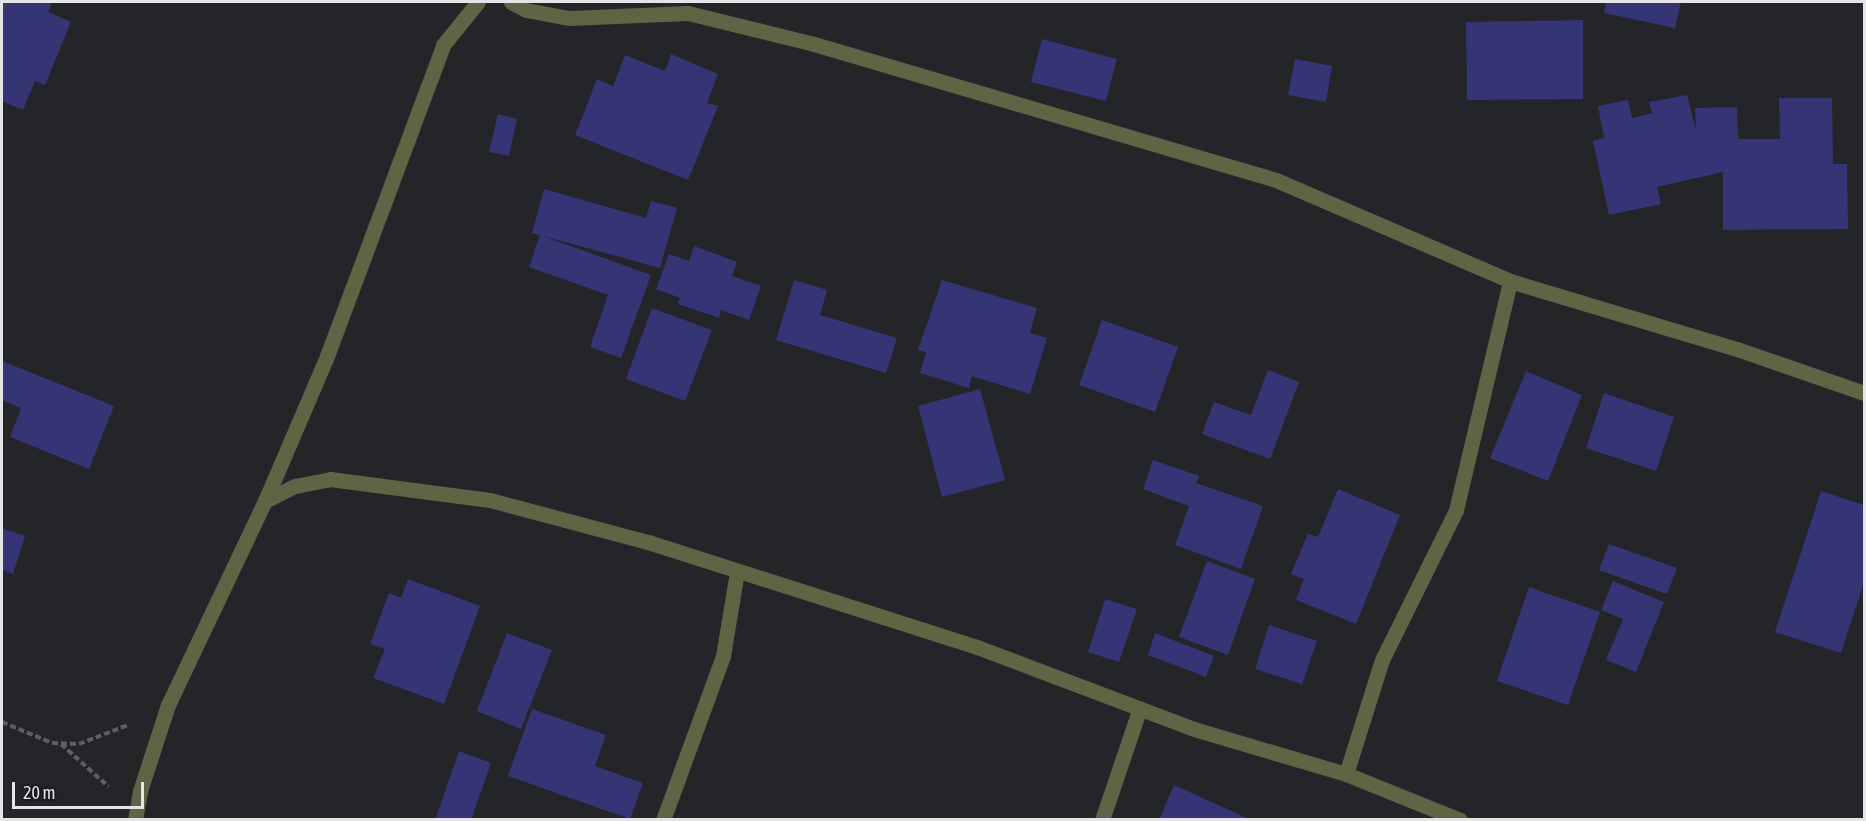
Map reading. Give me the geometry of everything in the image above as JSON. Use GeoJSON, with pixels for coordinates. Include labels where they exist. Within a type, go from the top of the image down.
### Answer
{"type":"FeatureCollection","features":[{"type":"Feature","properties":{"kind":"street"},"geometry":{"type":"LineString","coordinates":[[135,815],[168,705],[265,501],[327,356],[443,45],[478,2]]}},
{"type":"Feature","properties":{"kind":"street"},"geometry":{"type":"LineString","coordinates":[[511,2],[526,10],[569,18],[688,13],[814,44],[1276,180],[1510,281],[1737,349],[1864,393]]}},
{"type":"Feature","properties":{"kind":"street"},"geometry":{"type":"LineString","coordinates":[[1346,774],[1382,660],[1455,510],[1510,281]]}},
{"type":"Feature","properties":{"kind":"street"},"geometry":{"type":"LineString","coordinates":[[265,501],[295,486],[330,479],[490,500],[648,542],[977,647],[1194,729],[1346,774],[1460,819]]}},
{"type":"Feature","properties":{"kind":"street"},"geometry":{"type":"LineString","coordinates":[[663,819],[723,656],[737,571]]}},
{"type":"Feature","properties":{"kind":"street"},"geometry":{"type":"LineString","coordinates":[[1102,819],[1140,708]]}},
{"type":"Feature","properties":{"kind":"path"},"geometry":{"type":"LineString","coordinates":[[2,722],[60,743],[79,744],[109,735],[168,705]]}},
{"type":"Feature","properties":{"kind":"path"},"geometry":{"type":"LineString","coordinates":[[60,743],[135,815]]}},
{"type":"Feature","properties":{"kind":"building"},"geometry":{"type":"Polygon","coordinates":[[[2,2],[52,2],[48,12],[71,22],[45,85],[35,81],[23,110],[2,101],[2,2]]]}},
{"type":"Feature","properties":{"kind":"building"},"geometry":{"type":"Polygon","coordinates":[[[1606,2],[1681,2],[1675,28],[1604,13],[1606,2]]]}},
{"type":"Feature","properties":{"kind":"building"},"geometry":{"type":"Polygon","coordinates":[[[1583,20],[1583,99],[1467,100],[1466,22],[1583,20]]]}},
{"type":"Feature","properties":{"kind":"building"},"geometry":{"type":"Polygon","coordinates":[[[1042,39],[1117,59],[1106,101],[1031,82],[1042,39]]]}},
{"type":"Feature","properties":{"kind":"building"},"geometry":{"type":"Polygon","coordinates":[[[671,54],[718,74],[707,103],[718,106],[688,180],[575,135],[597,79],[613,86],[625,55],[665,71],[671,54]]]}},
{"type":"Feature","properties":{"kind":"building"},"geometry":{"type":"Polygon","coordinates":[[[1295,59],[1332,66],[1326,102],[1288,95],[1295,59]]]}},
{"type":"Feature","properties":{"kind":"building"},"geometry":{"type":"Polygon","coordinates":[[[1687,95],[1696,131],[1695,108],[1737,107],[1738,139],[1780,139],[1779,98],[1832,98],[1833,164],[1847,164],[1848,229],[1723,230],[1723,172],[1657,187],[1661,204],[1609,215],[1593,141],[1604,138],[1598,106],[1628,100],[1632,118],[1652,113],[1649,102],[1687,95]]]}},
{"type":"Feature","properties":{"kind":"building"},"geometry":{"type":"Polygon","coordinates":[[[498,114],[517,119],[509,156],[489,152],[498,114]]]}},
{"type":"Feature","properties":{"kind":"building"},"geometry":{"type":"Polygon","coordinates":[[[544,189],[646,218],[651,201],[677,208],[660,268],[532,233],[544,189]]]}},
{"type":"Feature","properties":{"kind":"building"},"geometry":{"type":"Polygon","coordinates":[[[540,235],[651,275],[621,358],[590,347],[608,295],[529,267],[540,235]]]}},
{"type":"Feature","properties":{"kind":"building"},"geometry":{"type":"Polygon","coordinates":[[[694,246],[737,262],[732,276],[761,286],[749,320],[721,310],[719,318],[678,304],[680,298],[656,289],[669,254],[689,261],[694,246]]]}},
{"type":"Feature","properties":{"kind":"building"},"geometry":{"type":"Polygon","coordinates":[[[794,280],[827,290],[820,315],[897,338],[886,373],[776,340],[794,280]]]}},
{"type":"Feature","properties":{"kind":"building"},"geometry":{"type":"Polygon","coordinates":[[[942,280],[1037,308],[1030,333],[1047,338],[1030,394],[972,376],[969,388],[920,373],[926,352],[918,350],[942,280]]]}},
{"type":"Feature","properties":{"kind":"building"},"geometry":{"type":"Polygon","coordinates":[[[652,308],[712,330],[685,401],[626,379],[652,308]]]}},
{"type":"Feature","properties":{"kind":"building"},"geometry":{"type":"Polygon","coordinates":[[[1102,320],[1178,347],[1155,412],[1079,385],[1102,320]]]}},
{"type":"Feature","properties":{"kind":"building"},"geometry":{"type":"Polygon","coordinates":[[[2,361],[114,406],[89,469],[10,437],[21,408],[2,400],[2,361]]]}},
{"type":"Feature","properties":{"kind":"building"},"geometry":{"type":"Polygon","coordinates":[[[1268,370],[1299,382],[1270,459],[1202,434],[1214,402],[1251,415],[1268,370]]]}},
{"type":"Feature","properties":{"kind":"building"},"geometry":{"type":"Polygon","coordinates":[[[1526,371],[1582,395],[1548,481],[1490,458],[1526,371]]]}},
{"type":"Feature","properties":{"kind":"building"},"geometry":{"type":"Polygon","coordinates":[[[980,389],[1005,480],[942,497],[918,406],[980,389]]]}},
{"type":"Feature","properties":{"kind":"building"},"geometry":{"type":"Polygon","coordinates":[[[1604,393],[1674,417],[1656,471],[1586,448],[1604,393]]]}},
{"type":"Feature","properties":{"kind":"building"},"geometry":{"type":"Polygon","coordinates":[[[1153,460],[1199,476],[1196,483],[1263,506],[1241,569],[1175,545],[1189,506],[1143,489],[1153,460]]]}},
{"type":"Feature","properties":{"kind":"building"},"geometry":{"type":"Polygon","coordinates":[[[1338,489],[1400,515],[1356,624],[1296,600],[1304,579],[1291,574],[1308,534],[1318,537],[1338,489]]]}},
{"type":"Feature","properties":{"kind":"building"},"geometry":{"type":"Polygon","coordinates":[[[1821,491],[1864,505],[1864,582],[1841,653],[1775,632],[1821,491]]]}},
{"type":"Feature","properties":{"kind":"building"},"geometry":{"type":"Polygon","coordinates":[[[2,528],[25,536],[13,574],[2,570],[2,528]]]}},
{"type":"Feature","properties":{"kind":"building"},"geometry":{"type":"Polygon","coordinates":[[[1609,544],[1677,568],[1667,594],[1599,570],[1609,544]]]}},
{"type":"Feature","properties":{"kind":"building"},"geometry":{"type":"Polygon","coordinates":[[[1207,561],[1255,579],[1228,655],[1179,637],[1207,561]]]}},
{"type":"Feature","properties":{"kind":"building"},"geometry":{"type":"Polygon","coordinates":[[[408,579],[480,606],[444,704],[373,678],[385,649],[370,644],[389,593],[401,598],[408,579]]]}},
{"type":"Feature","properties":{"kind":"building"},"geometry":{"type":"Polygon","coordinates":[[[1613,581],[1664,602],[1636,672],[1606,660],[1623,619],[1601,610],[1613,581]]]}},
{"type":"Feature","properties":{"kind":"building"},"geometry":{"type":"Polygon","coordinates":[[[1529,587],[1600,612],[1568,705],[1497,681],[1529,587]]]}},
{"type":"Feature","properties":{"kind":"building"},"geometry":{"type":"Polygon","coordinates":[[[1105,599],[1137,609],[1119,662],[1088,652],[1105,599]]]}},
{"type":"Feature","properties":{"kind":"building"},"geometry":{"type":"Polygon","coordinates":[[[1269,625],[1317,641],[1302,684],[1255,669],[1269,625]]]}},
{"type":"Feature","properties":{"kind":"building"},"geometry":{"type":"Polygon","coordinates":[[[507,633],[552,650],[521,729],[477,711],[507,633]]]}},
{"type":"Feature","properties":{"kind":"building"},"geometry":{"type":"Polygon","coordinates":[[[1155,633],[1214,656],[1206,677],[1148,655],[1155,633]]]}},
{"type":"Feature","properties":{"kind":"building"},"geometry":{"type":"Polygon","coordinates":[[[532,709],[606,735],[595,766],[643,783],[630,819],[508,776],[532,709]]]}},
{"type":"Feature","properties":{"kind":"building"},"geometry":{"type":"Polygon","coordinates":[[[459,751],[491,763],[471,820],[435,820],[459,751]]]}},
{"type":"Feature","properties":{"kind":"building"},"geometry":{"type":"Polygon","coordinates":[[[1174,785],[1251,820],[1159,820],[1174,785]]]}}]}
